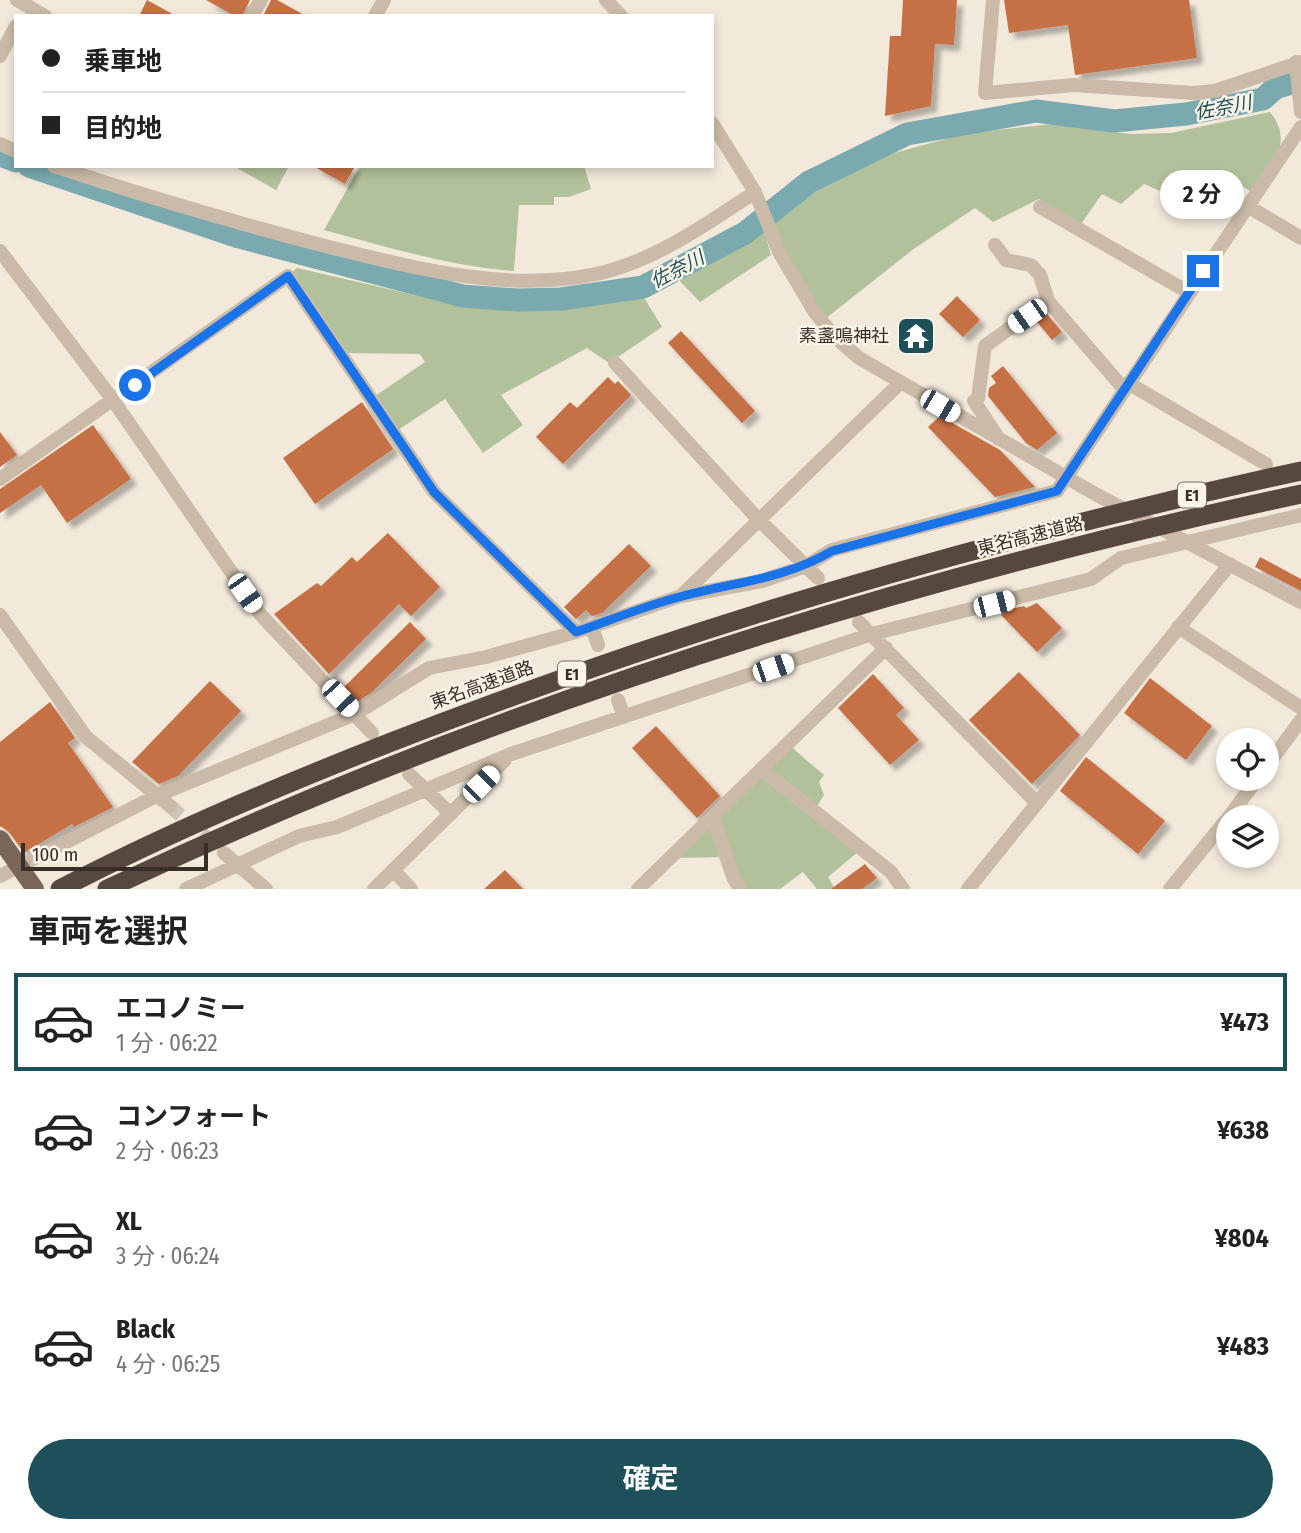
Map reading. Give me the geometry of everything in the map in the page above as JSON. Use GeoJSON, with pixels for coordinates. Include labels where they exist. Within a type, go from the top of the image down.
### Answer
{"type":"FeatureCollection","features":[{"type":"Feature","properties":{"kind":"highway","name":"東名高速道路"},"geometry":{"type":"LineString","coordinates":[[60,889],[280,787],[588,669],[883,575],[1083,521],[1301,471]]}},
{"type":"Feature","properties":{"kind":"highway","name":"東名高速道路"},"geometry":{"type":"LineString","coordinates":[[107,889],[302,801],[594,689],[889,596],[1088,542],[1301,494]]}},
{"type":"Feature","properties":{"kind":"main road"},"geometry":{"type":"LineString","coordinates":[[0,839],[35,889]]}},
{"type":"Feature","properties":{"kind":"street"},"geometry":{"type":"LineString","coordinates":[[606,0],[619,14]]}},
{"type":"Feature","properties":{"kind":"street"},"geometry":{"type":"LineString","coordinates":[[993,0],[985,93],[1074,85],[1193,93],[1215,91],[1299,62],[1300,106]]}},
{"type":"Feature","properties":{"kind":"street"},"geometry":{"type":"LineString","coordinates":[[24,5],[41,14]]}},
{"type":"Feature","properties":{"kind":"street"},"geometry":{"type":"LineString","coordinates":[[0,56],[14,30]]}},
{"type":"Feature","properties":{"kind":"street"},"geometry":{"type":"LineString","coordinates":[[714,126],[755,192],[779,252],[814,312],[834,336],[859,358],[1001,441],[1301,602]]}},
{"type":"Feature","properties":{"kind":"street"},"geometry":{"type":"LineString","coordinates":[[0,876],[156,796],[355,714],[429,668],[486,657],[576,632],[681,596],[762,581],[806,566],[832,551],[1057,491],[1301,127]]}},
{"type":"Feature","properties":{"kind":"street"},"geometry":{"type":"LineString","coordinates":[[60,168],[312,243],[460,275],[503,279],[542,280],[598,274],[682,240],[755,192]]}},
{"type":"Feature","properties":{"kind":"street"},"geometry":{"type":"LineString","coordinates":[[1040,207],[1188,292]]}},
{"type":"Feature","properties":{"kind":"street"},"geometry":{"type":"LineString","coordinates":[[1249,207],[1301,238]]}},
{"type":"Feature","properties":{"kind":"street"},"geometry":{"type":"LineString","coordinates":[[995,245],[1006,260],[1031,265],[1040,275],[1048,301],[1126,386],[1266,464]]}},
{"type":"Feature","properties":{"kind":"street"},"geometry":{"type":"LineString","coordinates":[[0,251],[113,400],[260,614],[372,733]]}},
{"type":"Feature","properties":{"kind":"street"},"geometry":{"type":"LineString","coordinates":[[0,479],[288,276],[434,492],[576,632]]}},
{"type":"Feature","properties":{"kind":"street"},"geometry":{"type":"LineString","coordinates":[[1001,441],[974,401],[978,398],[985,346],[1048,301]]}},
{"type":"Feature","properties":{"kind":"street"},"geometry":{"type":"LineString","coordinates":[[615,363],[759,520],[818,578]]}},
{"type":"Feature","properties":{"kind":"street"},"geometry":{"type":"LineString","coordinates":[[681,596],[900,383]]}},
{"type":"Feature","properties":{"kind":"street"},"geometry":{"type":"LineString","coordinates":[[186,889],[230,858],[337,827],[511,754],[872,634],[1091,579],[1121,558],[1301,515]]}},
{"type":"Feature","properties":{"kind":"street"},"geometry":{"type":"LineString","coordinates":[[968,889],[1035,802],[1230,564]]}},
{"type":"Feature","properties":{"kind":"street"},"geometry":{"type":"LineString","coordinates":[[0,615],[86,737],[170,806]]}},
{"type":"Feature","properties":{"kind":"street"},"geometry":{"type":"LineString","coordinates":[[859,622],[1035,802]]}},
{"type":"Feature","properties":{"kind":"street"},"geometry":{"type":"LineString","coordinates":[[592,627],[598,645]]}},
{"type":"Feature","properties":{"kind":"street"},"geometry":{"type":"LineString","coordinates":[[1178,628],[1301,708]]}},
{"type":"Feature","properties":{"kind":"street"},"geometry":{"type":"LineString","coordinates":[[638,889],[886,648]]}},
{"type":"Feature","properties":{"kind":"street"},"geometry":{"type":"LineString","coordinates":[[618,699],[624,717]]}},
{"type":"Feature","properties":{"kind":"street"},"geometry":{"type":"LineString","coordinates":[[1279,750],[1301,720]]}},
{"type":"Feature","properties":{"kind":"street"},"geometry":{"type":"LineString","coordinates":[[374,889],[511,754]]}},
{"type":"Feature","properties":{"kind":"street"},"geometry":{"type":"LineString","coordinates":[[761,769],[891,872],[903,889]]}},
{"type":"Feature","properties":{"kind":"street"},"geometry":{"type":"LineString","coordinates":[[410,774],[451,814]]}},
{"type":"Feature","properties":{"kind":"street"},"geometry":{"type":"LineString","coordinates":[[713,817],[733,877],[740,889]]}},
{"type":"Feature","properties":{"kind":"street"},"geometry":{"type":"LineString","coordinates":[[1170,889],[1216,833]]}},
{"type":"Feature","properties":{"kind":"street"},"geometry":{"type":"LineString","coordinates":[[230,858],[265,889]]}},
{"type":"Feature","properties":{"kind":"street"},"geometry":{"type":"LineString","coordinates":[[393,870],[411,889]]}},
{"type":"Feature","properties":{"kind":"green space"},"geometry":{"type":"Polygon","coordinates":[[[1270,112],[1280,134],[1278,154],[1252,192],[1231,180],[1218,192],[1208,187],[1197,207],[1144,184],[1121,204],[1102,194],[1081,224],[1039,199],[993,222],[975,208],[915,248],[825,319],[782,251],[773,219],[839,176],[880,157],[967,133],[1053,124],[1130,134],[1171,133],[1270,112]]]}},
{"type":"Feature","properties":{"kind":"green space"},"geometry":{"type":"Polygon","coordinates":[[[237,168],[288,168],[276,190],[237,168]]]}},
{"type":"Feature","properties":{"kind":"green space"},"geometry":{"type":"Polygon","coordinates":[[[359,168],[585,168],[591,189],[569,197],[554,197],[554,205],[519,205],[514,271],[442,260],[324,230],[359,168]]]}},
{"type":"Feature","properties":{"kind":"green space"},"geometry":{"type":"Polygon","coordinates":[[[763,227],[771,255],[700,302],[676,277],[763,227]]]}},
{"type":"Feature","properties":{"kind":"green space"},"geometry":{"type":"Polygon","coordinates":[[[297,268],[463,306],[567,305],[640,291],[662,327],[609,363],[587,348],[501,395],[523,425],[483,453],[445,399],[398,430],[375,396],[425,362],[420,354],[346,353],[291,273],[297,268]]]}},
{"type":"Feature","properties":{"kind":"green space"},"geometry":{"type":"Polygon","coordinates":[[[790,746],[824,775],[819,782],[824,795],[817,806],[766,769],[790,746]]]}},
{"type":"Feature","properties":{"kind":"green space"},"geometry":{"type":"Polygon","coordinates":[[[761,774],[859,851],[828,877],[835,889],[817,889],[803,872],[780,889],[743,889],[716,819],[761,774]]]}},
{"type":"Feature","properties":{"kind":"green space"},"geometry":{"type":"Polygon","coordinates":[[[712,823],[723,857],[675,858],[712,823]]]}},
{"type":"Feature","properties":{"kind":"building"},"geometry":{"type":"Polygon","coordinates":[[[147,0],[172,14],[140,14],[147,0]]]}},
{"type":"Feature","properties":{"kind":"building"},"geometry":{"type":"Polygon","coordinates":[[[206,0],[250,0],[243,14],[231,14],[206,0]]]}},
{"type":"Feature","properties":{"kind":"building"},"geometry":{"type":"Polygon","coordinates":[[[271,0],[277,0],[302,14],[264,14],[271,0]]]}},
{"type":"Feature","properties":{"kind":"building"},"geometry":{"type":"Polygon","coordinates":[[[903,0],[957,0],[954,45],[935,44],[931,106],[885,116],[890,36],[901,36],[903,0]]]}},
{"type":"Feature","properties":{"kind":"building"},"geometry":{"type":"Polygon","coordinates":[[[1004,0],[1189,0],[1197,58],[1075,75],[1068,25],[1009,33],[1004,0]]]}},
{"type":"Feature","properties":{"kind":"building"},"geometry":{"type":"Polygon","coordinates":[[[317,168],[354,168],[345,184],[317,168]]]}},
{"type":"Feature","properties":{"kind":"building"},"geometry":{"type":"Polygon","coordinates":[[[957,296],[980,320],[963,337],[939,314],[957,296]]]}},
{"type":"Feature","properties":{"kind":"building"},"geometry":{"type":"Polygon","coordinates":[[[1047,314],[1062,332],[1052,340],[1037,322],[1047,314]]]}},
{"type":"Feature","properties":{"kind":"building"},"geometry":{"type":"Polygon","coordinates":[[[681,331],[755,411],[742,423],[668,343],[681,331]]]}},
{"type":"Feature","properties":{"kind":"building"},"geometry":{"type":"Polygon","coordinates":[[[1003,366],[1057,433],[1037,450],[1026,443],[988,396],[989,388],[996,383],[991,376],[1003,366]]]}},
{"type":"Feature","properties":{"kind":"building"},"geometry":{"type":"Polygon","coordinates":[[[608,377],[615,384],[618,381],[631,395],[563,464],[536,437],[570,402],[577,408],[608,377]]]}},
{"type":"Feature","properties":{"kind":"building"},"geometry":{"type":"Polygon","coordinates":[[[362,402],[393,449],[315,504],[283,458],[362,402]]]}},
{"type":"Feature","properties":{"kind":"building"},"geometry":{"type":"Polygon","coordinates":[[[940,416],[1000,450],[1035,487],[995,497],[928,427],[940,416]]]}},
{"type":"Feature","properties":{"kind":"building"},"geometry":{"type":"Polygon","coordinates":[[[93,425],[131,479],[67,523],[41,485],[0,513],[0,489],[93,425]]]}},
{"type":"Feature","properties":{"kind":"building"},"geometry":{"type":"Polygon","coordinates":[[[0,432],[17,455],[0,467],[0,432]]]}},
{"type":"Feature","properties":{"kind":"building"},"geometry":{"type":"Polygon","coordinates":[[[388,533],[440,587],[411,616],[399,604],[329,674],[274,614],[317,583],[321,586],[352,557],[357,562],[388,533]]]}},
{"type":"Feature","properties":{"kind":"building"},"geometry":{"type":"Polygon","coordinates":[[[629,544],[651,566],[602,613],[592,616],[586,610],[576,619],[564,607],[629,544]]]}},
{"type":"Feature","properties":{"kind":"building"},"geometry":{"type":"Polygon","coordinates":[[[1260,557],[1301,579],[1301,591],[1255,567],[1260,557]]]}},
{"type":"Feature","properties":{"kind":"building"},"geometry":{"type":"Polygon","coordinates":[[[1037,603],[1062,628],[1037,652],[1001,615],[1006,610],[1024,606],[1026,608],[1037,603]]]}},
{"type":"Feature","properties":{"kind":"building"},"geometry":{"type":"Polygon","coordinates":[[[410,622],[426,639],[371,693],[356,702],[343,688],[410,622]]]}},
{"type":"Feature","properties":{"kind":"building"},"geometry":{"type":"Polygon","coordinates":[[[1019,672],[1080,735],[1032,784],[969,720],[1019,672]]]}},
{"type":"Feature","properties":{"kind":"building"},"geometry":{"type":"Polygon","coordinates":[[[873,674],[904,708],[896,715],[919,740],[890,765],[838,708],[873,674]]]}},
{"type":"Feature","properties":{"kind":"building"},"geometry":{"type":"Polygon","coordinates":[[[1150,678],[1212,726],[1186,760],[1124,713],[1150,678]]]}},
{"type":"Feature","properties":{"kind":"building"},"geometry":{"type":"Polygon","coordinates":[[[210,681],[241,711],[178,776],[159,784],[132,762],[210,681]]]}},
{"type":"Feature","properties":{"kind":"building"},"geometry":{"type":"Polygon","coordinates":[[[50,702],[75,738],[68,743],[113,807],[74,827],[72,824],[24,853],[9,832],[0,826],[0,742],[50,702]]]}},
{"type":"Feature","properties":{"kind":"building"},"geometry":{"type":"Polygon","coordinates":[[[656,726],[720,796],[697,818],[632,748],[656,726]]]}},
{"type":"Feature","properties":{"kind":"building"},"geometry":{"type":"Polygon","coordinates":[[[1086,757],[1165,821],[1138,854],[1060,791],[1086,757]]]}},
{"type":"Feature","properties":{"kind":"building"},"geometry":{"type":"Polygon","coordinates":[[[865,864],[877,878],[862,889],[831,889],[865,864]]]}},
{"type":"Feature","properties":{"kind":"building"},"geometry":{"type":"Polygon","coordinates":[[[505,870],[523,889],[484,889],[505,870]]]}},
{"type":"Feature","properties":{"kind":"waterway","name":"佐奈川"},"geometry":{"type":"LineString","coordinates":[[35,168],[239,237],[463,296],[518,300],[561,299],[643,287],[745,233],[809,182],[907,134],[1036,111],[1114,121],[1186,114],[1263,99],[1275,88],[1301,80]]}},
{"type":"Feature","properties":{"kind":"waterway","name":"佐奈川"},"geometry":{"type":"LineString","coordinates":[[0,155],[14,160]]}},
{"type":"Feature","properties":{"kind":"tunnel"},"geometry":{"type":"LineString","coordinates":[[170,806],[216,846]]}},
{"type":"Feature","properties":{"kind":"place","name":"素盞鳴神社"},"geometry":{"type":"Point","coordinates":[916,336]}},
{"type":"Feature","properties":{"kind":"route"},"geometry":{"type":"LineString","coordinates":[[135,385],[288,276],[434,492],[576,632],[681,596],[733,584],[762,581],[806,566],[832,551],[1057,491],[1203,271]]}}]}
